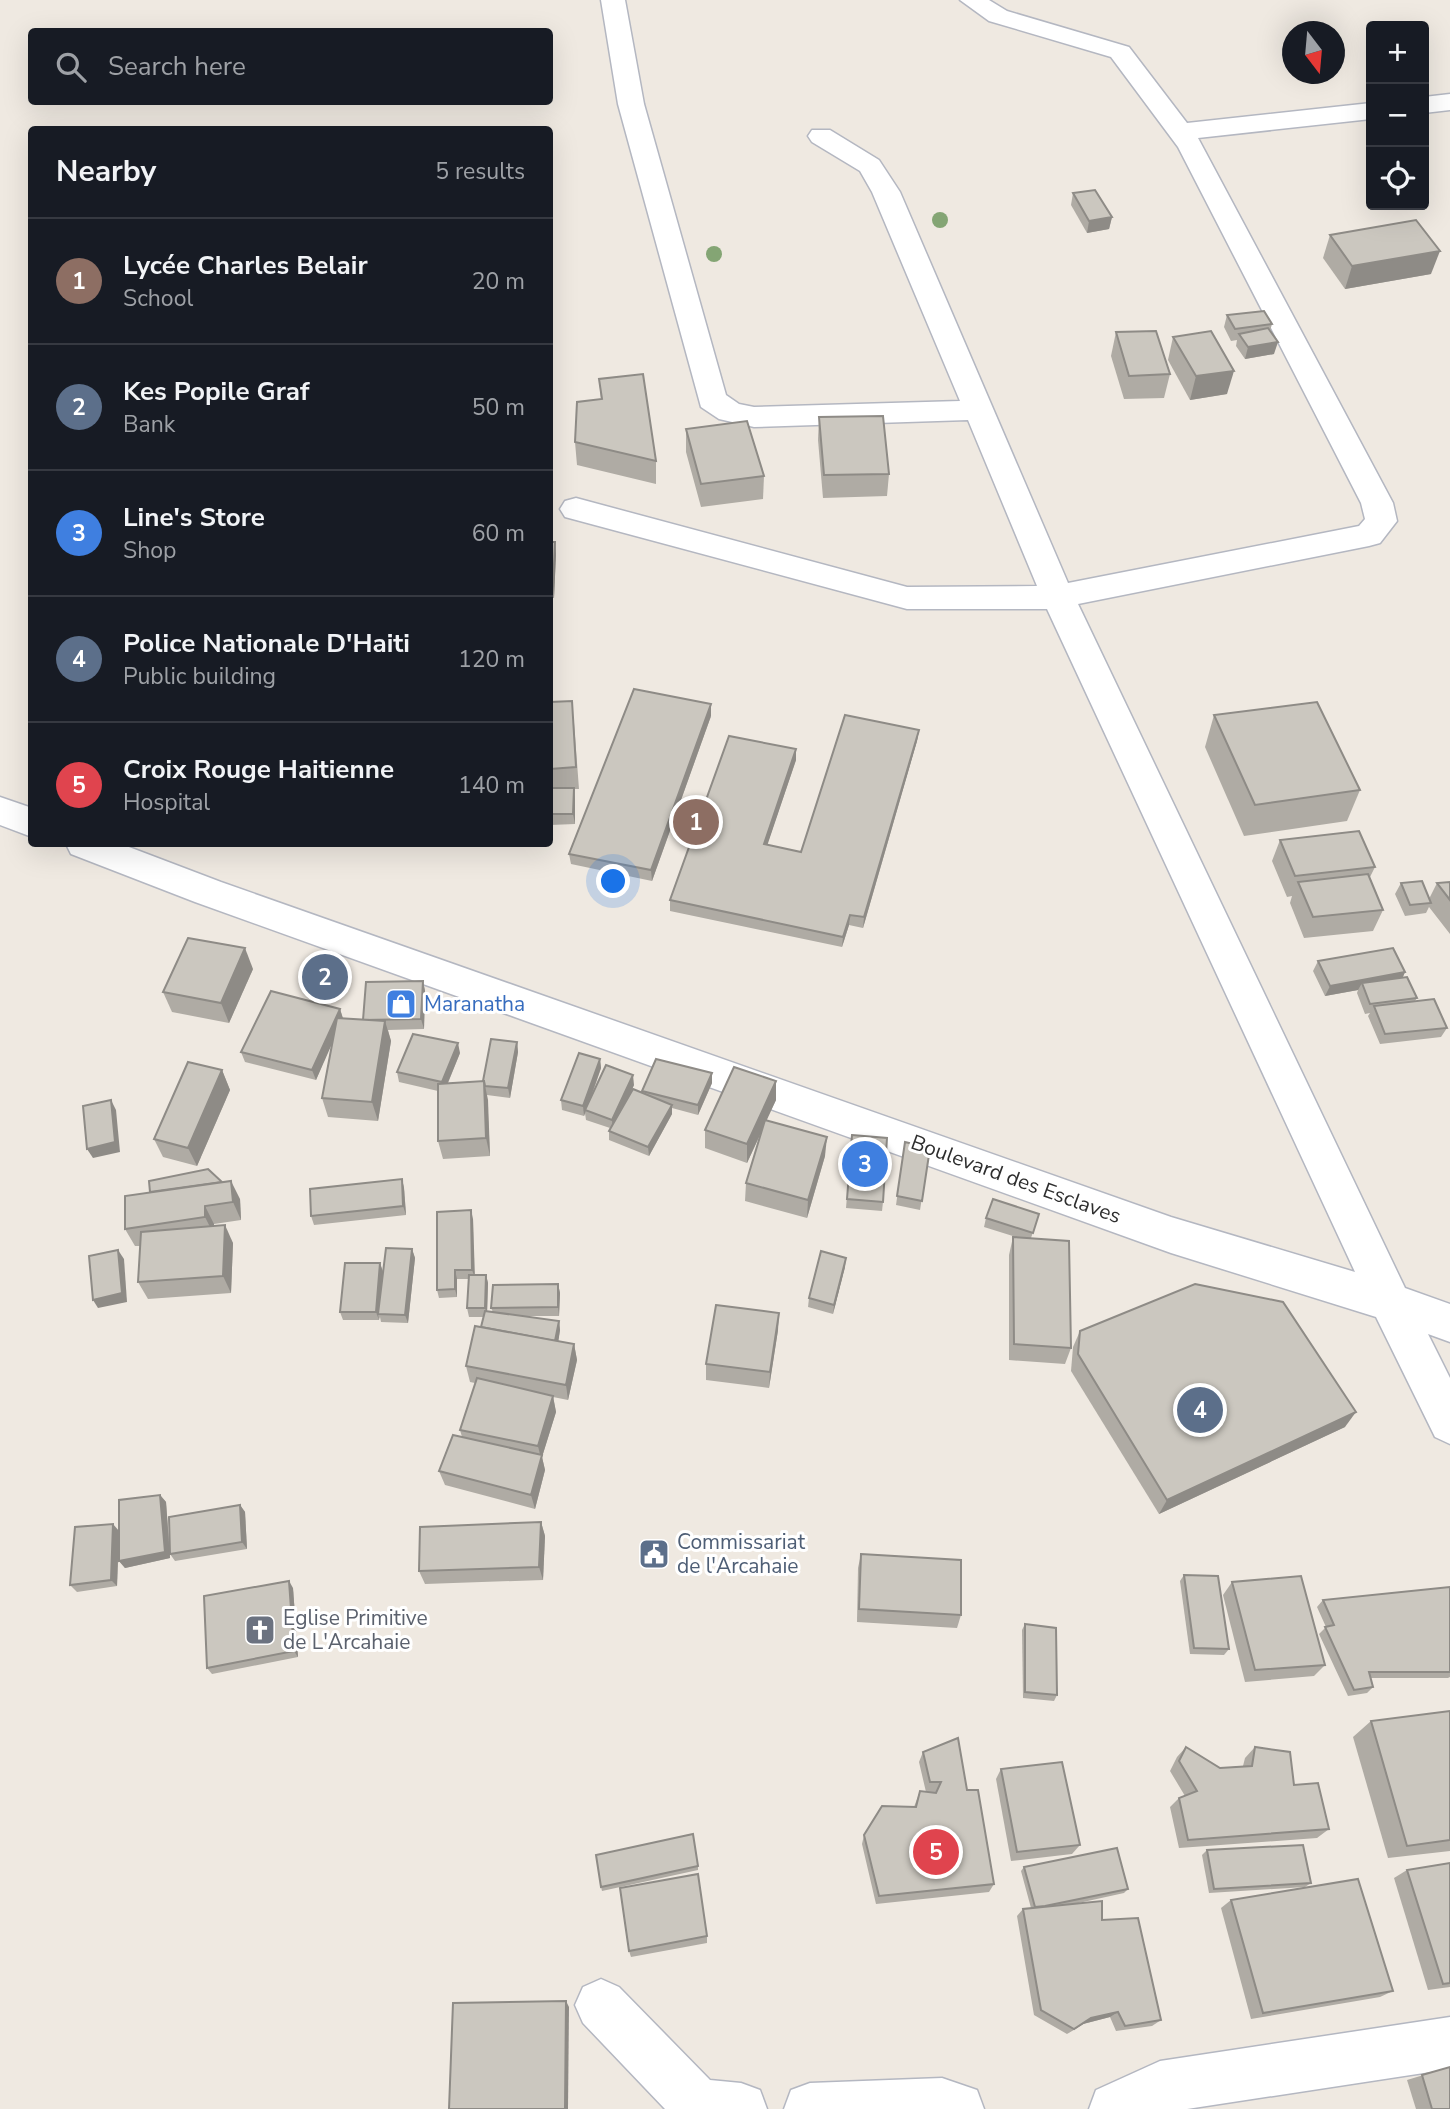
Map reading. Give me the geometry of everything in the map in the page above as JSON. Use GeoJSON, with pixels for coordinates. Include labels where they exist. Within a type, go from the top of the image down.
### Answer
{"type":"FeatureCollection","features":[{"type":"Feature","properties":{"kind":"street"},"geometry":{"type":"LineString","coordinates":[[612,0],[631,104],[712,400],[730,412],[754,417],[979,410]]}},
{"type":"Feature","properties":{"kind":"street"},"geometry":{"type":"LineString","coordinates":[[576,509],[906,598],[1059,597],[1369,535],[1381,521],[1377,503],[1191,145],[1120,52],[998,16],[972,0]]}},
{"type":"Feature","properties":{"kind":"street"},"geometry":{"type":"LineString","coordinates":[[1429,104],[1450,102]]}},
{"type":"Feature","properties":{"kind":"street"},"geometry":{"type":"LineString","coordinates":[[1180,132],[1366,112]]}},
{"type":"Feature","properties":{"kind":"street"},"geometry":{"type":"LineString","coordinates":[[821,136],[870,166],[886,192],[1059,597],[1450,1423]]}},
{"type":"Feature","properties":{"kind":"street"},"geometry":{"type":"LineString","coordinates":[[0,811],[28,822]]}},
{"type":"Feature","properties":{"kind":"street","name":"Boulevard des Esclaves"},"geometry":{"type":"LineString","coordinates":[[92,847],[208,892],[1171,1235],[1390,1301],[1450,1323]]}},
{"type":"Feature","properties":{"kind":"street"},"geometry":{"type":"LineString","coordinates":[[601,2005],[698,2105],[741,2109]]}},
{"type":"Feature","properties":{"kind":"street"},"geometry":{"type":"LineString","coordinates":[[1115,2109],[1160,2087],[1450,2043]]}},
{"type":"Feature","properties":{"kind":"street"},"geometry":{"type":"LineString","coordinates":[[810,2109],[942,2104],[958,2109]]}},
{"type":"Feature","properties":{"kind":"building"},"geometry":{"type":"Polygon","coordinates":[[[1095,190],[1112,217],[1089,221],[1073,193],[1095,190]]]}},
{"type":"Feature","properties":{"kind":"building"},"geometry":{"type":"Polygon","coordinates":[[[1416,220],[1440,251],[1352,266],[1330,235],[1416,220]]]}},
{"type":"Feature","properties":{"kind":"building"},"geometry":{"type":"Polygon","coordinates":[[[1264,311],[1272,324],[1235,329],[1227,315],[1264,311]]]}},
{"type":"Feature","properties":{"kind":"building"},"geometry":{"type":"Polygon","coordinates":[[[1268,328],[1278,342],[1248,347],[1239,334],[1268,328]]]}},
{"type":"Feature","properties":{"kind":"building"},"geometry":{"type":"Polygon","coordinates":[[[1156,331],[1170,374],[1129,376],[1116,332],[1156,331]]]}},
{"type":"Feature","properties":{"kind":"building"},"geometry":{"type":"Polygon","coordinates":[[[1211,331],[1234,371],[1196,376],[1173,337],[1211,331]]]}},
{"type":"Feature","properties":{"kind":"building"},"geometry":{"type":"Polygon","coordinates":[[[643,374],[656,461],[575,442],[577,402],[602,399],[599,379],[643,374]]]}},
{"type":"Feature","properties":{"kind":"building"},"geometry":{"type":"Polygon","coordinates":[[[883,416],[889,474],[824,475],[819,417],[883,416]]]}},
{"type":"Feature","properties":{"kind":"building"},"geometry":{"type":"Polygon","coordinates":[[[747,421],[764,476],[701,484],[686,429],[747,421]]]}},
{"type":"Feature","properties":{"kind":"building"},"geometry":{"type":"Polygon","coordinates":[[[553,542],[555,542],[553,586],[553,542]]]}},
{"type":"Feature","properties":{"kind":"building"},"geometry":{"type":"Polygon","coordinates":[[[634,689],[711,704],[651,870],[569,854],[634,689]]]}},
{"type":"Feature","properties":{"kind":"building"},"geometry":{"type":"Polygon","coordinates":[[[572,701],[576,767],[553,769],[553,702],[572,701]]]}},
{"type":"Feature","properties":{"kind":"building"},"geometry":{"type":"Polygon","coordinates":[[[1317,702],[1360,790],[1255,805],[1214,715],[1317,702]]]}},
{"type":"Feature","properties":{"kind":"building"},"geometry":{"type":"Polygon","coordinates":[[[845,715],[919,730],[864,917],[850,915],[843,937],[670,900],[729,736],[796,749],[764,844],[801,852],[845,715]]]}},
{"type":"Feature","properties":{"kind":"building"},"geometry":{"type":"Polygon","coordinates":[[[553,788],[574,788],[573,814],[553,814],[553,788]]]}},
{"type":"Feature","properties":{"kind":"building"},"geometry":{"type":"Polygon","coordinates":[[[1359,831],[1375,867],[1295,876],[1280,840],[1359,831]]]}},
{"type":"Feature","properties":{"kind":"building"},"geometry":{"type":"Polygon","coordinates":[[[1368,874],[1383,910],[1313,917],[1298,882],[1368,874]]]}},
{"type":"Feature","properties":{"kind":"building"},"geometry":{"type":"Polygon","coordinates":[[[1422,881],[1431,903],[1410,905],[1401,883],[1422,881]]]}},
{"type":"Feature","properties":{"kind":"building"},"geometry":{"type":"Polygon","coordinates":[[[1450,882],[1450,900],[1437,883],[1450,882]]]}},
{"type":"Feature","properties":{"kind":"building"},"geometry":{"type":"Polygon","coordinates":[[[188,938],[245,948],[221,1003],[163,992],[188,938]]]}},
{"type":"Feature","properties":{"kind":"building"},"geometry":{"type":"Polygon","coordinates":[[[1393,948],[1405,972],[1330,986],[1318,961],[1393,948]]]}},
{"type":"Feature","properties":{"kind":"building"},"geometry":{"type":"Polygon","coordinates":[[[1407,977],[1417,998],[1370,1004],[1362,983],[1407,977]]]}},
{"type":"Feature","properties":{"kind":"building"},"geometry":{"type":"Polygon","coordinates":[[[423,981],[421,1019],[363,1020],[366,982],[423,981]]]}},
{"type":"Feature","properties":{"kind":"building"},"geometry":{"type":"Polygon","coordinates":[[[271,991],[340,1009],[312,1070],[241,1052],[271,991]]]}},
{"type":"Feature","properties":{"kind":"building"},"geometry":{"type":"Polygon","coordinates":[[[1434,999],[1447,1028],[1385,1034],[1374,1006],[1434,999]]]}},
{"type":"Feature","properties":{"kind":"building"},"geometry":{"type":"Polygon","coordinates":[[[337,1018],[385,1021],[372,1102],[322,1098],[337,1018]]]}},
{"type":"Feature","properties":{"kind":"building"},"geometry":{"type":"Polygon","coordinates":[[[413,1034],[458,1043],[442,1082],[397,1072],[413,1034]]]}},
{"type":"Feature","properties":{"kind":"building"},"geometry":{"type":"Polygon","coordinates":[[[491,1039],[517,1042],[508,1088],[485,1086],[483,1081],[491,1039]]]}},
{"type":"Feature","properties":{"kind":"building"},"geometry":{"type":"Polygon","coordinates":[[[579,1053],[600,1059],[583,1106],[561,1100],[579,1053]]]}},
{"type":"Feature","properties":{"kind":"building"},"geometry":{"type":"Polygon","coordinates":[[[656,1059],[712,1073],[698,1105],[642,1091],[656,1059]]]}},
{"type":"Feature","properties":{"kind":"building"},"geometry":{"type":"Polygon","coordinates":[[[188,1062],[222,1070],[188,1148],[154,1139],[188,1062]]]}},
{"type":"Feature","properties":{"kind":"building"},"geometry":{"type":"Polygon","coordinates":[[[606,1065],[633,1075],[612,1120],[585,1110],[606,1065]]]}},
{"type":"Feature","properties":{"kind":"building"},"geometry":{"type":"Polygon","coordinates":[[[734,1067],[776,1081],[747,1144],[705,1130],[734,1067]]]}},
{"type":"Feature","properties":{"kind":"building"},"geometry":{"type":"Polygon","coordinates":[[[484,1081],[486,1138],[438,1141],[438,1084],[484,1081]]]}},
{"type":"Feature","properties":{"kind":"building"},"geometry":{"type":"Polygon","coordinates":[[[633,1089],[672,1105],[648,1147],[609,1131],[633,1089]]]}},
{"type":"Feature","properties":{"kind":"building"},"geometry":{"type":"Polygon","coordinates":[[[111,1100],[115,1142],[87,1149],[83,1106],[111,1100]]]}},
{"type":"Feature","properties":{"kind":"building"},"geometry":{"type":"Polygon","coordinates":[[[765,1120],[827,1137],[808,1200],[746,1183],[765,1120]]]}},
{"type":"Feature","properties":{"kind":"building"},"geometry":{"type":"Polygon","coordinates":[[[852,1135],[887,1138],[883,1202],[847,1199],[852,1135]]]}},
{"type":"Feature","properties":{"kind":"building"},"geometry":{"type":"Polygon","coordinates":[[[905,1142],[930,1148],[922,1201],[897,1196],[905,1142]]]}},
{"type":"Feature","properties":{"kind":"building"},"geometry":{"type":"Polygon","coordinates":[[[208,1169],[222,1182],[150,1192],[149,1181],[208,1169]]]}},
{"type":"Feature","properties":{"kind":"building"},"geometry":{"type":"Polygon","coordinates":[[[402,1179],[403,1206],[311,1216],[310,1189],[402,1179]]]}},
{"type":"Feature","properties":{"kind":"building"},"geometry":{"type":"Polygon","coordinates":[[[231,1181],[233,1202],[205,1206],[205,1217],[125,1229],[125,1196],[231,1181]]]}},
{"type":"Feature","properties":{"kind":"building"},"geometry":{"type":"Polygon","coordinates":[[[993,1199],[1039,1214],[1033,1233],[986,1218],[993,1199]]]}},
{"type":"Feature","properties":{"kind":"building"},"geometry":{"type":"Polygon","coordinates":[[[471,1210],[472,1270],[455,1270],[455,1289],[437,1290],[437,1212],[471,1210]]]}},
{"type":"Feature","properties":{"kind":"building"},"geometry":{"type":"Polygon","coordinates":[[[225,1225],[223,1276],[138,1282],[141,1232],[225,1225]]]}},
{"type":"Feature","properties":{"kind":"building"},"geometry":{"type":"Polygon","coordinates":[[[1013,1237],[1069,1241],[1071,1348],[1014,1344],[1013,1237]]]}},
{"type":"Feature","properties":{"kind":"building"},"geometry":{"type":"Polygon","coordinates":[[[386,1248],[412,1249],[405,1315],[378,1314],[386,1248]]]}},
{"type":"Feature","properties":{"kind":"building"},"geometry":{"type":"Polygon","coordinates":[[[118,1250],[122,1293],[93,1300],[89,1256],[118,1250]]]}},
{"type":"Feature","properties":{"kind":"building"},"geometry":{"type":"Polygon","coordinates":[[[821,1251],[846,1258],[834,1305],[809,1298],[821,1251]]]}},
{"type":"Feature","properties":{"kind":"building"},"geometry":{"type":"Polygon","coordinates":[[[345,1263],[380,1263],[376,1312],[340,1312],[345,1263]]]}},
{"type":"Feature","properties":{"kind":"building"},"geometry":{"type":"Polygon","coordinates":[[[469,1275],[486,1275],[485,1308],[467,1308],[469,1275]]]}},
{"type":"Feature","properties":{"kind":"building"},"geometry":{"type":"Polygon","coordinates":[[[558,1284],[558,1307],[491,1308],[493,1285],[558,1284]]]}},
{"type":"Feature","properties":{"kind":"building"},"geometry":{"type":"Polygon","coordinates":[[[1195,1284],[1283,1302],[1356,1412],[1167,1500],[1078,1354],[1080,1331],[1195,1284]]]}},
{"type":"Feature","properties":{"kind":"building"},"geometry":{"type":"Polygon","coordinates":[[[716,1305],[779,1313],[770,1372],[706,1364],[716,1305]]]}},
{"type":"Feature","properties":{"kind":"building"},"geometry":{"type":"Polygon","coordinates":[[[485,1311],[559,1321],[555,1341],[481,1327],[485,1311]]]}},
{"type":"Feature","properties":{"kind":"building"},"geometry":{"type":"Polygon","coordinates":[[[475,1326],[574,1344],[566,1385],[466,1366],[475,1326]]]}},
{"type":"Feature","properties":{"kind":"building"},"geometry":{"type":"Polygon","coordinates":[[[477,1378],[553,1396],[538,1446],[460,1430],[477,1378]]]}},
{"type":"Feature","properties":{"kind":"building"},"geometry":{"type":"Polygon","coordinates":[[[453,1435],[542,1455],[531,1495],[439,1471],[453,1435]]]}},
{"type":"Feature","properties":{"kind":"building"},"geometry":{"type":"Polygon","coordinates":[[[160,1495],[165,1552],[119,1561],[119,1500],[160,1495]]]}},
{"type":"Feature","properties":{"kind":"building"},"geometry":{"type":"Polygon","coordinates":[[[240,1505],[242,1542],[170,1554],[169,1517],[240,1505]]]}},
{"type":"Feature","properties":{"kind":"building"},"geometry":{"type":"Polygon","coordinates":[[[541,1522],[539,1567],[419,1571],[420,1527],[541,1522]]]}},
{"type":"Feature","properties":{"kind":"building"},"geometry":{"type":"Polygon","coordinates":[[[113,1524],[111,1580],[70,1585],[75,1527],[113,1524]]]}},
{"type":"Feature","properties":{"kind":"building"},"geometry":{"type":"Polygon","coordinates":[[[861,1554],[961,1560],[961,1615],[859,1609],[861,1554]]]}},
{"type":"Feature","properties":{"kind":"building"},"geometry":{"type":"Polygon","coordinates":[[[1184,1575],[1218,1576],[1229,1649],[1194,1648],[1184,1575]]]}},
{"type":"Feature","properties":{"kind":"building"},"geometry":{"type":"Polygon","coordinates":[[[1301,1576],[1325,1665],[1255,1670],[1232,1582],[1301,1576]]]}},
{"type":"Feature","properties":{"kind":"building"},"geometry":{"type":"Polygon","coordinates":[[[289,1581],[294,1651],[207,1668],[204,1596],[289,1581]]]}},
{"type":"Feature","properties":{"kind":"building"},"geometry":{"type":"Polygon","coordinates":[[[1450,1587],[1450,1672],[1369,1672],[1373,1687],[1354,1690],[1325,1627],[1334,1625],[1323,1600],[1450,1587]]]}},
{"type":"Feature","properties":{"kind":"building"},"geometry":{"type":"Polygon","coordinates":[[[1025,1624],[1056,1628],[1057,1695],[1025,1692],[1025,1624]]]}},
{"type":"Feature","properties":{"kind":"building"},"geometry":{"type":"Polygon","coordinates":[[[1450,1711],[1450,1840],[1407,1846],[1371,1721],[1450,1711]]]}},
{"type":"Feature","properties":{"kind":"building"},"geometry":{"type":"Polygon","coordinates":[[[958,1738],[967,1790],[978,1790],[994,1884],[879,1896],[864,1835],[882,1806],[916,1807],[920,1791],[936,1793],[941,1782],[930,1782],[923,1752],[958,1738]]]}},
{"type":"Feature","properties":{"kind":"building"},"geometry":{"type":"Polygon","coordinates":[[[1186,1747],[1220,1768],[1252,1766],[1255,1747],[1290,1752],[1294,1785],[1318,1783],[1329,1829],[1188,1840],[1179,1798],[1197,1791],[1179,1761],[1186,1747]]]}},
{"type":"Feature","properties":{"kind":"building"},"geometry":{"type":"Polygon","coordinates":[[[1062,1762],[1080,1845],[1017,1852],[1001,1769],[1062,1762]]]}},
{"type":"Feature","properties":{"kind":"building"},"geometry":{"type":"Polygon","coordinates":[[[693,1834],[698,1866],[601,1887],[596,1855],[693,1834]]]}},
{"type":"Feature","properties":{"kind":"building"},"geometry":{"type":"Polygon","coordinates":[[[1303,1845],[1311,1883],[1214,1889],[1207,1850],[1303,1845]]]}},
{"type":"Feature","properties":{"kind":"building"},"geometry":{"type":"Polygon","coordinates":[[[1117,1848],[1128,1889],[1035,1907],[1024,1867],[1117,1848]]]}},
{"type":"Feature","properties":{"kind":"building"},"geometry":{"type":"Polygon","coordinates":[[[1450,1863],[1450,1983],[1443,1984],[1407,1870],[1450,1863]]]}},
{"type":"Feature","properties":{"kind":"building"},"geometry":{"type":"Polygon","coordinates":[[[698,1874],[707,1936],[629,1951],[620,1888],[698,1874]]]}},
{"type":"Feature","properties":{"kind":"building"},"geometry":{"type":"Polygon","coordinates":[[[1358,1879],[1393,1991],[1263,2013],[1231,1900],[1358,1879]]]}},
{"type":"Feature","properties":{"kind":"building"},"geometry":{"type":"Polygon","coordinates":[[[1102,1901],[1102,1920],[1138,1918],[1161,2020],[1125,2026],[1118,2012],[1091,2018],[1074,2029],[1041,2010],[1023,1909],[1102,1901]]]}},
{"type":"Feature","properties":{"kind":"building"},"geometry":{"type":"Polygon","coordinates":[[[566,2001],[565,2109],[449,2109],[453,2003],[566,2001]]]}},
{"type":"Feature","properties":{"kind":"building"},"geometry":{"type":"Polygon","coordinates":[[[1450,2067],[1450,2109],[1432,2109],[1422,2075],[1450,2067]]]}},
{"type":"Feature","properties":{"kind":"place","name":"Lycée Charles Belair"},"geometry":{"type":"Point","coordinates":[696,822]}},
{"type":"Feature","properties":{"kind":"place","name":"Kes Popile Graf"},"geometry":{"type":"Point","coordinates":[325,977]}},
{"type":"Feature","properties":{"kind":"place","name":"Maranatha"},"geometry":{"type":"Point","coordinates":[401,1004]}},
{"type":"Feature","properties":{"kind":"place","name":"Line's Store"},"geometry":{"type":"Point","coordinates":[865,1164]}},
{"type":"Feature","properties":{"kind":"place","name":"Police Nationale D'Haiti"},"geometry":{"type":"Point","coordinates":[1200,1410]}},
{"type":"Feature","properties":{"kind":"place","name":"Commissariat de l'Arcahaie"},"geometry":{"type":"Point","coordinates":[654,1554]}},
{"type":"Feature","properties":{"kind":"place","name":"Eglise Primitive de L'Arcahaie"},"geometry":{"type":"Point","coordinates":[260,1630]}},
{"type":"Feature","properties":{"kind":"place","name":"Croix Rouge Haitienne"},"geometry":{"type":"Point","coordinates":[936,1852]}}]}
